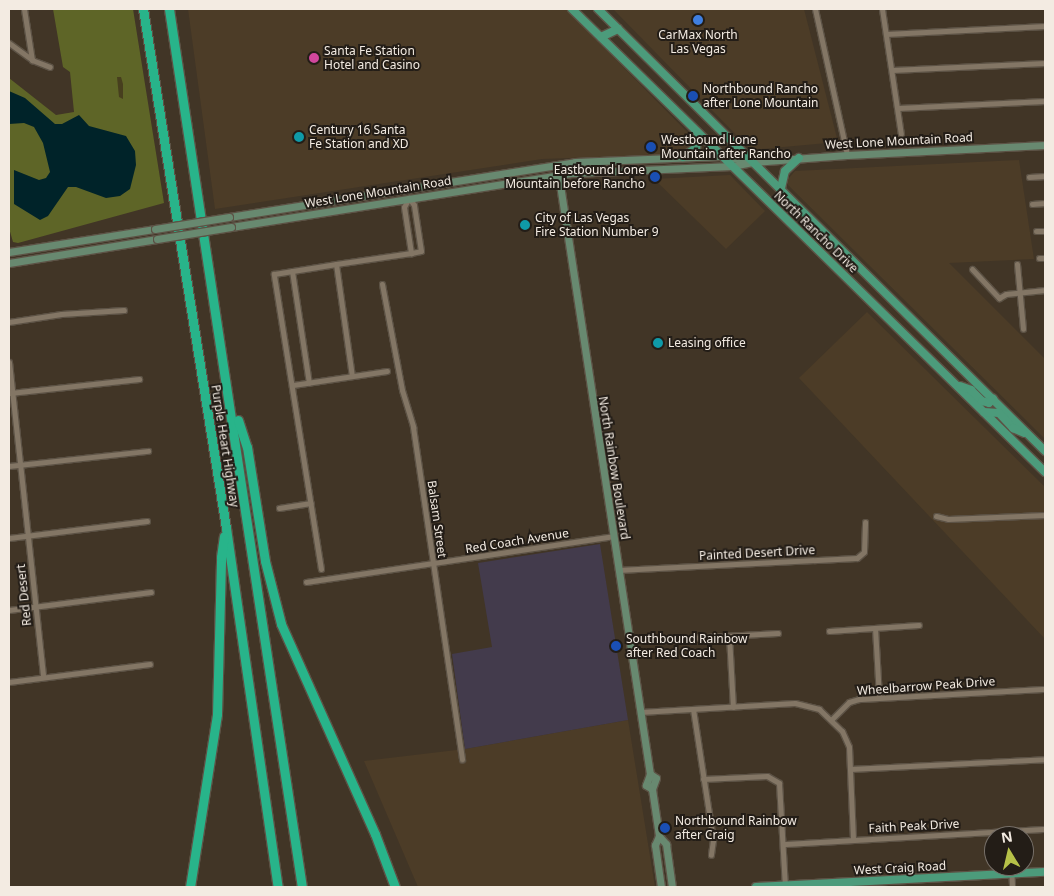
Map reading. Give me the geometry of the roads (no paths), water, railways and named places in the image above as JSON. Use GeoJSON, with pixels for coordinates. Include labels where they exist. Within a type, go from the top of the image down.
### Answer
{"type":"FeatureCollection","features":[{"type":"Feature","properties":{"kind":"highway","name":"Purple Heart Highway"},"geometry":{"type":"LineString","coordinates":[[143,9],[226,528],[278,887]]}},
{"type":"Feature","properties":{"kind":"highway","name":"Purple Heart Highway"},"geometry":{"type":"LineString","coordinates":[[170,11],[230,398],[302,887]]}},
{"type":"Feature","properties":{"kind":"highway"},"geometry":{"type":"LineString","coordinates":[[230,398],[247,447],[265,561],[281,624],[375,834],[395,887]]}},
{"type":"Feature","properties":{"kind":"highway"},"geometry":{"type":"LineString","coordinates":[[191,887],[192,869],[217,714],[221,557],[226,528]]}},
{"type":"Feature","properties":{"kind":"highway"},"geometry":{"type":"LineString","coordinates":[[388,869],[390,887]]}},
{"type":"Feature","properties":{"kind":"main road","name":"North Rancho Drive"},"geometry":{"type":"LineString","coordinates":[[572,9],[1045,472]]}},
{"type":"Feature","properties":{"kind":"main road","name":"North Rancho Drive"},"geometry":{"type":"LineString","coordinates":[[598,9],[1045,450]]}},
{"type":"Feature","properties":{"kind":"main road"},"geometry":{"type":"LineString","coordinates":[[601,37],[618,29]]}},
{"type":"Feature","properties":{"kind":"main road"},"geometry":{"type":"LineString","coordinates":[[683,157],[696,148],[698,133]]}},
{"type":"Feature","properties":{"kind":"main road","name":"West Lone Mountain Road"},"geometry":{"type":"LineString","coordinates":[[10,263],[558,174],[732,166],[799,158],[1045,145]]}},
{"type":"Feature","properties":{"kind":"main road","name":"West Lone Mountain Road"},"geometry":{"type":"LineString","coordinates":[[9,253],[557,165],[721,156],[753,162]]}},
{"type":"Feature","properties":{"kind":"main road"},"geometry":{"type":"LineString","coordinates":[[781,188],[784,171],[799,158]]}},
{"type":"Feature","properties":{"kind":"main road","name":"North Rainbow Boulevard"},"geometry":{"type":"LineString","coordinates":[[557,165],[612,536],[650,774],[646,785],[652,789],[659,836],[655,845],[661,887]]}},
{"type":"Feature","properties":{"kind":"main road"},"geometry":{"type":"LineString","coordinates":[[516,171],[518,180]]}},
{"type":"Feature","properties":{"kind":"main road"},"geometry":{"type":"LineString","coordinates":[[502,173],[503,183]]}},
{"type":"Feature","properties":{"kind":"main road"},"geometry":{"type":"LineString","coordinates":[[465,179],[466,189]]}},
{"type":"Feature","properties":{"kind":"main road"},"geometry":{"type":"LineString","coordinates":[[456,180],[457,190]]}},
{"type":"Feature","properties":{"kind":"main road"},"geometry":{"type":"LineString","coordinates":[[428,185],[429,195]]}},
{"type":"Feature","properties":{"kind":"main road"},"geometry":{"type":"LineString","coordinates":[[407,188],[409,198]]}},
{"type":"Feature","properties":{"kind":"main road"},"geometry":{"type":"LineString","coordinates":[[956,384],[971,390],[982,401],[988,403],[993,399]]}},
{"type":"Feature","properties":{"kind":"main road"},"geometry":{"type":"LineString","coordinates":[[984,412],[999,413],[1013,428],[1030,436]]}},
{"type":"Feature","properties":{"kind":"main road","name":"North Rainbow Boulevard"},"geometry":{"type":"LineString","coordinates":[[659,836],[666,844],[672,887]]}},
{"type":"Feature","properties":{"kind":"main road","name":"West Craig Road"},"geometry":{"type":"LineString","coordinates":[[756,887],[984,872]]}},
{"type":"Feature","properties":{"kind":"street"},"geometry":{"type":"LineString","coordinates":[[24,9],[32,60]]}},
{"type":"Feature","properties":{"kind":"street"},"geometry":{"type":"LineString","coordinates":[[814,9],[847,155]]}},
{"type":"Feature","properties":{"kind":"street"},"geometry":{"type":"LineString","coordinates":[[882,9],[901,134]]}},
{"type":"Feature","properties":{"kind":"street"},"geometry":{"type":"LineString","coordinates":[[886,34],[1045,26]]}},
{"type":"Feature","properties":{"kind":"street"},"geometry":{"type":"LineString","coordinates":[[9,43],[32,60],[50,67]]}},
{"type":"Feature","properties":{"kind":"street"},"geometry":{"type":"LineString","coordinates":[[892,70],[1045,63]]}},
{"type":"Feature","properties":{"kind":"street"},"geometry":{"type":"LineString","coordinates":[[898,108],[1045,101]]}},
{"type":"Feature","properties":{"kind":"street"},"geometry":{"type":"LineString","coordinates":[[1030,177],[1045,176]]}},
{"type":"Feature","properties":{"kind":"street"},"geometry":{"type":"LineString","coordinates":[[321,569],[274,274],[411,253],[421,251],[414,205],[409,198],[404,207],[411,253]]}},
{"type":"Feature","properties":{"kind":"street"},"geometry":{"type":"LineString","coordinates":[[1032,204],[1045,203]]}},
{"type":"Feature","properties":{"kind":"street"},"geometry":{"type":"LineString","coordinates":[[1036,231],[1045,231]]}},
{"type":"Feature","properties":{"kind":"street"},"geometry":{"type":"LineString","coordinates":[[9,253],[10,263]]}},
{"type":"Feature","properties":{"kind":"street"},"geometry":{"type":"LineString","coordinates":[[336,264],[352,376]]}},
{"type":"Feature","properties":{"kind":"street"},"geometry":{"type":"LineString","coordinates":[[1017,264],[1023,328]]}},
{"type":"Feature","properties":{"kind":"street"},"geometry":{"type":"LineString","coordinates":[[972,269],[999,298],[1006,294],[1045,290]]}},
{"type":"Feature","properties":{"kind":"street"},"geometry":{"type":"LineString","coordinates":[[292,271],[309,383]]}},
{"type":"Feature","properties":{"kind":"street","name":"Balsam Street"},"geometry":{"type":"LineString","coordinates":[[382,284],[402,390],[413,427],[462,759]]}},
{"type":"Feature","properties":{"kind":"street"},"geometry":{"type":"LineString","coordinates":[[9,322],[61,314],[124,310]]}},
{"type":"Feature","properties":{"kind":"street","name":"Red Desert"},"geometry":{"type":"LineString","coordinates":[[9,362],[10,393],[20,465],[43,677]]}},
{"type":"Feature","properties":{"kind":"street"},"geometry":{"type":"LineString","coordinates":[[293,385],[387,371]]}},
{"type":"Feature","properties":{"kind":"street"},"geometry":{"type":"LineString","coordinates":[[10,393],[139,379]]}},
{"type":"Feature","properties":{"kind":"street"},"geometry":{"type":"LineString","coordinates":[[9,466],[148,451]]}},
{"type":"Feature","properties":{"kind":"street"},"geometry":{"type":"LineString","coordinates":[[279,508],[311,503]]}},
{"type":"Feature","properties":{"kind":"street"},"geometry":{"type":"LineString","coordinates":[[936,516],[948,519],[1045,515]]}},
{"type":"Feature","properties":{"kind":"street"},"geometry":{"type":"LineString","coordinates":[[9,538],[147,521]]}},
{"type":"Feature","properties":{"kind":"street","name":"Painted Desert Drive"},"geometry":{"type":"LineString","coordinates":[[618,570],[857,558],[864,552],[866,522]]}},
{"type":"Feature","properties":{"kind":"street","name":"Red Coach Avenue"},"geometry":{"type":"LineString","coordinates":[[306,582],[612,536]]}},
{"type":"Feature","properties":{"kind":"street"},"geometry":{"type":"LineString","coordinates":[[9,610],[151,592]]}},
{"type":"Feature","properties":{"kind":"street"},"geometry":{"type":"LineString","coordinates":[[829,631],[919,625]]}},
{"type":"Feature","properties":{"kind":"street"},"geometry":{"type":"LineString","coordinates":[[875,628],[879,697]]}},
{"type":"Feature","properties":{"kind":"street"},"geometry":{"type":"LineString","coordinates":[[671,639],[778,633]]}},
{"type":"Feature","properties":{"kind":"street"},"geometry":{"type":"LineString","coordinates":[[729,636],[733,707]]}},
{"type":"Feature","properties":{"kind":"street"},"geometry":{"type":"LineString","coordinates":[[9,682],[150,664]]}},
{"type":"Feature","properties":{"kind":"street","name":"Wheelbarrow Peak Drive"},"geometry":{"type":"LineString","coordinates":[[832,719],[849,702],[879,697],[1045,689]]}},
{"type":"Feature","properties":{"kind":"street"},"geometry":{"type":"LineString","coordinates":[[640,712],[795,703],[819,709],[832,719],[849,747],[853,840]]}},
{"type":"Feature","properties":{"kind":"street"},"geometry":{"type":"LineString","coordinates":[[693,709],[713,840],[711,855]]}},
{"type":"Feature","properties":{"kind":"street"},"geometry":{"type":"LineString","coordinates":[[850,768],[1045,759]]}},
{"type":"Feature","properties":{"kind":"street"},"geometry":{"type":"LineString","coordinates":[[704,779],[767,776],[779,783],[785,886]]}},
{"type":"Feature","properties":{"kind":"street","name":"Faith Peak Drive"},"geometry":{"type":"LineString","coordinates":[[784,844],[984,835]]}},
{"type":"Feature","properties":{"kind":"water"},"geometry":{"type":"Polygon","coordinates":[[[9,91],[25,98],[55,124],[62,124],[79,115],[89,126],[126,136],[135,151],[136,165],[130,189],[120,196],[106,198],[76,187],[68,187],[48,216],[40,220],[14,204],[14,170],[39,180],[46,178],[50,172],[43,143],[34,127],[24,123],[9,124],[9,91]]]}},
{"type":"Feature","properties":{"kind":"place","name":"CarMax North Las Vegas"},"geometry":{"type":"Point","coordinates":[698,20]}},
{"type":"Feature","properties":{"kind":"place","name":"Santa Fe Station Hotel and Casino"},"geometry":{"type":"Point","coordinates":[314,58]}},
{"type":"Feature","properties":{"kind":"place","name":"Northbound Rancho after Lone Mountain"},"geometry":{"type":"Point","coordinates":[693,96]}},
{"type":"Feature","properties":{"kind":"place","name":"Century 16 Santa Fe Station and XD"},"geometry":{"type":"Point","coordinates":[299,137]}},
{"type":"Feature","properties":{"kind":"place","name":"Westbound Lone Mountain after Rancho"},"geometry":{"type":"Point","coordinates":[651,147]}},
{"type":"Feature","properties":{"kind":"place","name":"Eastbound Lone Mountain before Rancho"},"geometry":{"type":"Point","coordinates":[655,177]}},
{"type":"Feature","properties":{"kind":"place","name":"City of Las Vegas Fire Station Number 9"},"geometry":{"type":"Point","coordinates":[525,225]}},
{"type":"Feature","properties":{"kind":"place","name":"Leasing office"},"geometry":{"type":"Point","coordinates":[658,343]}},
{"type":"Feature","properties":{"kind":"place","name":"Southbound Rainbow after Red Coach"},"geometry":{"type":"Point","coordinates":[616,646]}},
{"type":"Feature","properties":{"kind":"place","name":"Northbound Rainbow after Craig"},"geometry":{"type":"Point","coordinates":[665,828]}}]}
